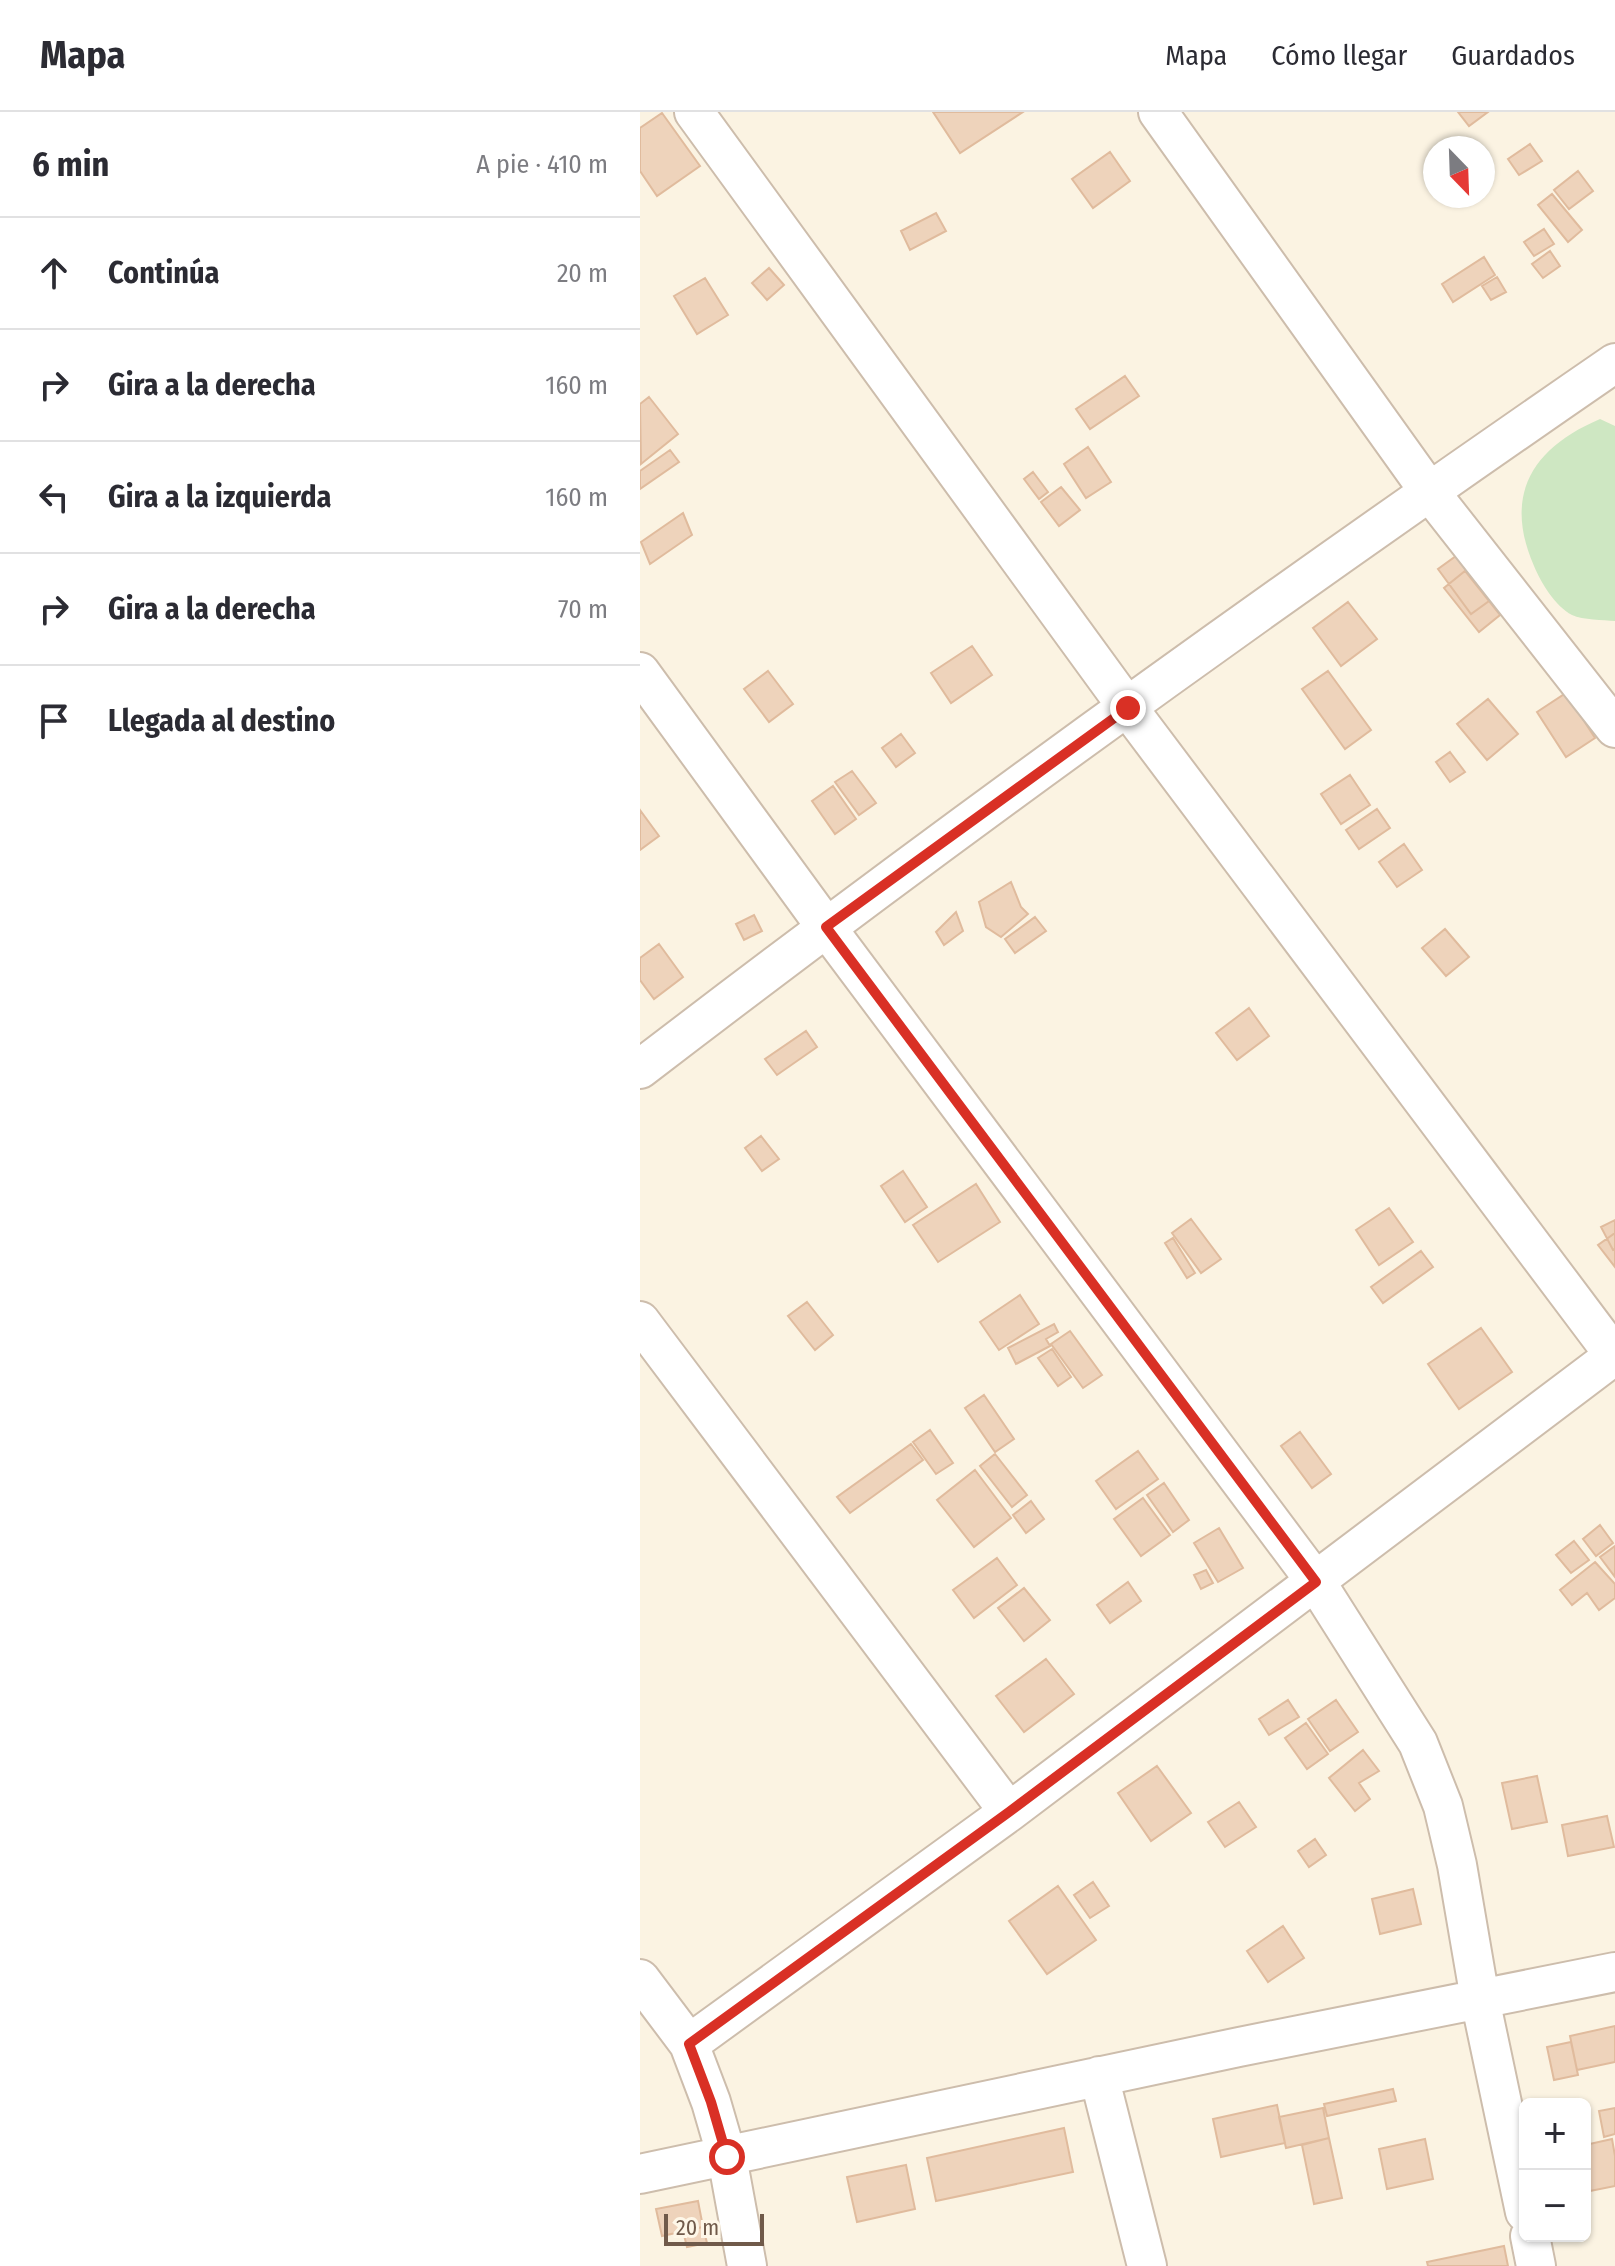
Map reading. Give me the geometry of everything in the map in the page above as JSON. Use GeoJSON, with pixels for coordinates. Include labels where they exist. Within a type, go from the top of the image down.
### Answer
{"type":"FeatureCollection","features":[{"type":"Feature","properties":{"kind":"street"},"geometry":{"type":"LineString","coordinates":[[689,2044],[1009,1812],[1615,1355],[1128,708],[694,112]]}},
{"type":"Feature","properties":{"kind":"street"},"geometry":{"type":"LineString","coordinates":[[1158,112],[1429,491],[1615,728]]}},
{"type":"Feature","properties":{"kind":"street"},"geometry":{"type":"LineString","coordinates":[[640,1069],[826,927],[1128,708],[1429,491],[1615,363]]}},
{"type":"Feature","properties":{"kind":"street"},"geometry":{"type":"LineString","coordinates":[[640,672],[826,927],[1316,1582],[1418,1743],[1443,1806],[1457,1865],[1480,1999],[1519,2184]]}},
{"type":"Feature","properties":{"kind":"street"},"geometry":{"type":"LineString","coordinates":[[640,1321],[1009,1812]]}},
{"type":"Feature","properties":{"kind":"street"},"geometry":{"type":"LineString","coordinates":[[640,2174],[1099,2076],[1615,1972]]}},
{"type":"Feature","properties":{"kind":"street"},"geometry":{"type":"LineString","coordinates":[[640,1979],[689,2044],[711,2102],[727,2157],[747,2266]]}},
{"type":"Feature","properties":{"kind":"street"},"geometry":{"type":"LineString","coordinates":[[1099,2076],[1147,2266]]}},
{"type":"Feature","properties":{"kind":"street"},"geometry":{"type":"LineString","coordinates":[[1531,2242],[1536,2266]]}},
{"type":"Feature","properties":{"kind":"green space"},"geometry":{"type":"Polygon","coordinates":[[[1600,419],[1615,426],[1615,621],[1577,617],[1554,600],[1534,566],[1525,540],[1522,517],[1523,496],[1541,460],[1557,444],[1600,419]]]}},
{"type":"Feature","properties":{"kind":"building"},"geometry":{"type":"Polygon","coordinates":[[[933,112],[1023,112],[960,153],[933,112]]]}},
{"type":"Feature","properties":{"kind":"building"},"geometry":{"type":"Polygon","coordinates":[[[1458,112],[1488,112],[1469,126],[1458,112]]]}},
{"type":"Feature","properties":{"kind":"building"},"geometry":{"type":"Polygon","coordinates":[[[662,113],[700,166],[657,196],[640,171],[640,128],[662,113]]]}},
{"type":"Feature","properties":{"kind":"building"},"geometry":{"type":"Polygon","coordinates":[[[1530,144],[1542,161],[1519,175],[1508,159],[1530,144]]]}},
{"type":"Feature","properties":{"kind":"building"},"geometry":{"type":"Polygon","coordinates":[[[1110,152],[1130,181],[1093,208],[1072,179],[1110,152]]]}},
{"type":"Feature","properties":{"kind":"building"},"geometry":{"type":"Polygon","coordinates":[[[1578,171],[1593,191],[1569,209],[1554,190],[1578,171]]]}},
{"type":"Feature","properties":{"kind":"building"},"geometry":{"type":"Polygon","coordinates":[[[1552,194],[1582,230],[1568,242],[1538,205],[1552,194]]]}},
{"type":"Feature","properties":{"kind":"building"},"geometry":{"type":"Polygon","coordinates":[[[936,213],[946,231],[910,250],[901,231],[936,213]]]}},
{"type":"Feature","properties":{"kind":"building"},"geometry":{"type":"Polygon","coordinates":[[[1544,229],[1554,244],[1534,256],[1524,242],[1544,229]]]}},
{"type":"Feature","properties":{"kind":"building"},"geometry":{"type":"Polygon","coordinates":[[[1550,251],[1560,266],[1543,278],[1532,264],[1550,251]]]}},
{"type":"Feature","properties":{"kind":"building"},"geometry":{"type":"Polygon","coordinates":[[[1484,257],[1495,275],[1453,302],[1442,284],[1484,257]]]}},
{"type":"Feature","properties":{"kind":"building"},"geometry":{"type":"Polygon","coordinates":[[[769,268],[784,285],[767,300],[752,283],[769,268]]]}},
{"type":"Feature","properties":{"kind":"building"},"geometry":{"type":"Polygon","coordinates":[[[1497,277],[1506,292],[1491,300],[1482,286],[1497,277]]]}},
{"type":"Feature","properties":{"kind":"building"},"geometry":{"type":"Polygon","coordinates":[[[705,278],[728,315],[697,334],[674,296],[705,278]]]}},
{"type":"Feature","properties":{"kind":"building"},"geometry":{"type":"Polygon","coordinates":[[[1125,376],[1139,396],[1090,429],[1076,409],[1125,376]]]}},
{"type":"Feature","properties":{"kind":"building"},"geometry":{"type":"Polygon","coordinates":[[[649,397],[678,434],[641,464],[640,404],[649,397]]]}},
{"type":"Feature","properties":{"kind":"building"},"geometry":{"type":"Polygon","coordinates":[[[1088,447],[1111,482],[1086,498],[1064,464],[1088,447]]]}},
{"type":"Feature","properties":{"kind":"building"},"geometry":{"type":"Polygon","coordinates":[[[670,450],[679,462],[640,489],[640,471],[670,450]]]}},
{"type":"Feature","properties":{"kind":"building"},"geometry":{"type":"Polygon","coordinates":[[[1033,472],[1048,492],[1039,499],[1024,479],[1033,472]]]}},
{"type":"Feature","properties":{"kind":"building"},"geometry":{"type":"Polygon","coordinates":[[[1061,487],[1080,510],[1059,526],[1041,502],[1061,487]]]}},
{"type":"Feature","properties":{"kind":"building"},"geometry":{"type":"Polygon","coordinates":[[[683,513],[692,535],[650,564],[641,542],[683,513]]]}},
{"type":"Feature","properties":{"kind":"building"},"geometry":{"type":"Polygon","coordinates":[[[1463,551],[1496,596],[1471,614],[1438,569],[1463,551]]]}},
{"type":"Feature","properties":{"kind":"building"},"geometry":{"type":"Polygon","coordinates":[[[1465,571],[1500,615],[1479,632],[1444,588],[1465,571]]]}},
{"type":"Feature","properties":{"kind":"building"},"geometry":{"type":"Polygon","coordinates":[[[1348,602],[1377,639],[1341,666],[1313,628],[1348,602]]]}},
{"type":"Feature","properties":{"kind":"building"},"geometry":{"type":"Polygon","coordinates":[[[972,646],[992,675],[951,703],[931,673],[972,646]]]}},
{"type":"Feature","properties":{"kind":"building"},"geometry":{"type":"Polygon","coordinates":[[[768,671],[793,704],[769,722],[744,689],[768,671]]]}},
{"type":"Feature","properties":{"kind":"building"},"geometry":{"type":"Polygon","coordinates":[[[1328,671],[1371,730],[1345,749],[1302,689],[1328,671]]]}},
{"type":"Feature","properties":{"kind":"building"},"geometry":{"type":"Polygon","coordinates":[[[1566,693],[1595,738],[1566,757],[1537,712],[1566,693]]]}},
{"type":"Feature","properties":{"kind":"building"},"geometry":{"type":"Polygon","coordinates":[[[1488,699],[1518,734],[1487,760],[1457,724],[1488,699]]]}},
{"type":"Feature","properties":{"kind":"building"},"geometry":{"type":"Polygon","coordinates":[[[901,734],[915,753],[896,767],[882,748],[901,734]]]}},
{"type":"Feature","properties":{"kind":"building"},"geometry":{"type":"Polygon","coordinates":[[[1450,752],[1465,772],[1450,782],[1436,762],[1450,752]]]}},
{"type":"Feature","properties":{"kind":"building"},"geometry":{"type":"Polygon","coordinates":[[[852,771],[876,803],[859,815],[835,782],[852,771]]]}},
{"type":"Feature","properties":{"kind":"building"},"geometry":{"type":"Polygon","coordinates":[[[1350,775],[1370,805],[1341,824],[1321,794],[1350,775]]]}},
{"type":"Feature","properties":{"kind":"building"},"geometry":{"type":"Polygon","coordinates":[[[833,786],[856,819],[835,834],[812,801],[833,786]]]}},
{"type":"Feature","properties":{"kind":"building"},"geometry":{"type":"Polygon","coordinates":[[[1377,809],[1390,828],[1359,849],[1346,830],[1377,809]]]}},
{"type":"Feature","properties":{"kind":"building"},"geometry":{"type":"Polygon","coordinates":[[[640,810],[659,836],[640,850],[640,810]]]}},
{"type":"Feature","properties":{"kind":"building"},"geometry":{"type":"Polygon","coordinates":[[[1404,844],[1422,870],[1397,887],[1379,862],[1404,844]]]}},
{"type":"Feature","properties":{"kind":"building"},"geometry":{"type":"Polygon","coordinates":[[[1011,882],[1021,907],[1028,914],[1001,937],[986,927],[979,902],[1011,882]]]}},
{"type":"Feature","properties":{"kind":"building"},"geometry":{"type":"Polygon","coordinates":[[[956,912],[963,931],[944,945],[936,932],[956,912]]]}},
{"type":"Feature","properties":{"kind":"building"},"geometry":{"type":"Polygon","coordinates":[[[754,915],[762,931],[744,940],[736,924],[754,915]]]}},
{"type":"Feature","properties":{"kind":"building"},"geometry":{"type":"Polygon","coordinates":[[[1035,917],[1046,931],[1015,953],[1005,939],[1035,917]]]}},
{"type":"Feature","properties":{"kind":"building"},"geometry":{"type":"Polygon","coordinates":[[[1445,929],[1469,957],[1446,976],[1422,948],[1445,929]]]}},
{"type":"Feature","properties":{"kind":"building"},"geometry":{"type":"Polygon","coordinates":[[[659,944],[683,977],[654,999],[640,980],[640,958],[659,944]]]}},
{"type":"Feature","properties":{"kind":"building"},"geometry":{"type":"Polygon","coordinates":[[[1249,1008],[1269,1036],[1237,1060],[1216,1033],[1249,1008]]]}},
{"type":"Feature","properties":{"kind":"building"},"geometry":{"type":"Polygon","coordinates":[[[806,1031],[817,1047],[777,1075],[765,1059],[806,1031]]]}},
{"type":"Feature","properties":{"kind":"building"},"geometry":{"type":"Polygon","coordinates":[[[761,1136],[779,1159],[762,1171],[745,1148],[761,1136]]]}},
{"type":"Feature","properties":{"kind":"building"},"geometry":{"type":"Polygon","coordinates":[[[903,1171],[927,1207],[905,1222],[881,1186],[903,1171]]]}},
{"type":"Feature","properties":{"kind":"building"},"geometry":{"type":"Polygon","coordinates":[[[976,1184],[1000,1222],[938,1262],[913,1225],[976,1184]]]}},
{"type":"Feature","properties":{"kind":"building"},"geometry":{"type":"Polygon","coordinates":[[[1389,1208],[1413,1242],[1379,1265],[1356,1230],[1389,1208]]]}},
{"type":"Feature","properties":{"kind":"building"},"geometry":{"type":"Polygon","coordinates":[[[1191,1219],[1221,1259],[1201,1273],[1172,1233],[1191,1219]]]}},
{"type":"Feature","properties":{"kind":"building"},"geometry":{"type":"Polygon","coordinates":[[[1615,1220],[1615,1249],[1613,1250],[1601,1227],[1615,1220]]]}},
{"type":"Feature","properties":{"kind":"building"},"geometry":{"type":"Polygon","coordinates":[[[1615,1233],[1615,1267],[1598,1245],[1615,1233]]]}},
{"type":"Feature","properties":{"kind":"building"},"geometry":{"type":"Polygon","coordinates":[[[1173,1238],[1195,1273],[1187,1278],[1165,1243],[1173,1238]]]}},
{"type":"Feature","properties":{"kind":"building"},"geometry":{"type":"Polygon","coordinates":[[[1421,1251],[1433,1267],[1383,1303],[1371,1287],[1421,1251]]]}},
{"type":"Feature","properties":{"kind":"building"},"geometry":{"type":"Polygon","coordinates":[[[1020,1295],[1039,1324],[999,1350],[980,1322],[1020,1295]]]}},
{"type":"Feature","properties":{"kind":"building"},"geometry":{"type":"Polygon","coordinates":[[[807,1302],[833,1335],[815,1350],[788,1316],[807,1302]]]}},
{"type":"Feature","properties":{"kind":"building"},"geometry":{"type":"Polygon","coordinates":[[[1054,1324],[1058,1332],[1046,1339],[1050,1346],[1016,1364],[1008,1348],[1054,1324]]]}},
{"type":"Feature","properties":{"kind":"building"},"geometry":{"type":"Polygon","coordinates":[[[1481,1328],[1512,1372],[1459,1409],[1428,1364],[1481,1328]]]}},
{"type":"Feature","properties":{"kind":"building"},"geometry":{"type":"Polygon","coordinates":[[[1070,1331],[1102,1375],[1083,1388],[1051,1344],[1070,1331]]]}},
{"type":"Feature","properties":{"kind":"building"},"geometry":{"type":"Polygon","coordinates":[[[1052,1349],[1071,1377],[1058,1386],[1038,1358],[1052,1349]]]}},
{"type":"Feature","properties":{"kind":"building"},"geometry":{"type":"Polygon","coordinates":[[[984,1395],[1014,1439],[995,1452],[965,1408],[984,1395]]]}},
{"type":"Feature","properties":{"kind":"building"},"geometry":{"type":"Polygon","coordinates":[[[930,1430],[953,1463],[936,1474],[913,1442],[930,1430]]]}},
{"type":"Feature","properties":{"kind":"building"},"geometry":{"type":"Polygon","coordinates":[[[1300,1432],[1331,1474],[1312,1488],[1281,1446],[1300,1432]]]}},
{"type":"Feature","properties":{"kind":"building"},"geometry":{"type":"Polygon","coordinates":[[[911,1444],[923,1460],[850,1513],[837,1497],[911,1444]]]}},
{"type":"Feature","properties":{"kind":"building"},"geometry":{"type":"Polygon","coordinates":[[[1138,1451],[1158,1479],[1116,1509],[1096,1481],[1138,1451]]]}},
{"type":"Feature","properties":{"kind":"building"},"geometry":{"type":"Polygon","coordinates":[[[995,1454],[1027,1495],[1012,1507],[980,1466],[995,1454]]]}},
{"type":"Feature","properties":{"kind":"building"},"geometry":{"type":"Polygon","coordinates":[[[975,1470],[1011,1518],[974,1547],[937,1500],[975,1470]]]}},
{"type":"Feature","properties":{"kind":"building"},"geometry":{"type":"Polygon","coordinates":[[[1164,1483],[1189,1520],[1173,1532],[1147,1495],[1164,1483]]]}},
{"type":"Feature","properties":{"kind":"building"},"geometry":{"type":"Polygon","coordinates":[[[1143,1498],[1170,1535],[1141,1556],[1114,1519],[1143,1498]]]}},
{"type":"Feature","properties":{"kind":"building"},"geometry":{"type":"Polygon","coordinates":[[[1031,1501],[1044,1519],[1026,1533],[1013,1515],[1031,1501]]]}},
{"type":"Feature","properties":{"kind":"building"},"geometry":{"type":"Polygon","coordinates":[[[1600,1525],[1613,1543],[1596,1556],[1583,1539],[1600,1525]]]}},
{"type":"Feature","properties":{"kind":"building"},"geometry":{"type":"Polygon","coordinates":[[[1219,1528],[1243,1568],[1218,1582],[1194,1543],[1219,1528]]]}},
{"type":"Feature","properties":{"kind":"building"},"geometry":{"type":"Polygon","coordinates":[[[1574,1541],[1589,1560],[1571,1573],[1556,1555],[1574,1541]]]}},
{"type":"Feature","properties":{"kind":"building"},"geometry":{"type":"Polygon","coordinates":[[[1615,1546],[1615,1577],[1600,1557],[1615,1546]]]}},
{"type":"Feature","properties":{"kind":"building"},"geometry":{"type":"Polygon","coordinates":[[[997,1558],[1017,1585],[974,1618],[953,1590],[997,1558]]]}},
{"type":"Feature","properties":{"kind":"building"},"geometry":{"type":"Polygon","coordinates":[[[1595,1562],[1615,1584],[1615,1598],[1599,1610],[1587,1593],[1572,1605],[1560,1590],[1595,1562]]]}},
{"type":"Feature","properties":{"kind":"building"},"geometry":{"type":"Polygon","coordinates":[[[1206,1570],[1213,1583],[1201,1589],[1194,1575],[1206,1570]]]}},
{"type":"Feature","properties":{"kind":"building"},"geometry":{"type":"Polygon","coordinates":[[[1128,1582],[1141,1601],[1110,1623],[1097,1605],[1128,1582]]]}},
{"type":"Feature","properties":{"kind":"building"},"geometry":{"type":"Polygon","coordinates":[[[1024,1588],[1050,1620],[1024,1641],[998,1608],[1024,1588]]]}},
{"type":"Feature","properties":{"kind":"building"},"geometry":{"type":"Polygon","coordinates":[[[1046,1659],[1074,1694],[1024,1732],[996,1696],[1046,1659]]]}},
{"type":"Feature","properties":{"kind":"building"},"geometry":{"type":"Polygon","coordinates":[[[1288,1700],[1299,1717],[1269,1735],[1259,1719],[1288,1700]]]}},
{"type":"Feature","properties":{"kind":"building"},"geometry":{"type":"Polygon","coordinates":[[[1336,1700],[1358,1732],[1330,1751],[1308,1719],[1336,1700]]]}},
{"type":"Feature","properties":{"kind":"building"},"geometry":{"type":"Polygon","coordinates":[[[1306,1723],[1328,1754],[1307,1769],[1285,1738],[1306,1723]]]}},
{"type":"Feature","properties":{"kind":"building"},"geometry":{"type":"Polygon","coordinates":[[[1363,1750],[1379,1771],[1359,1783],[1370,1799],[1355,1811],[1329,1778],[1363,1750]]]}},
{"type":"Feature","properties":{"kind":"building"},"geometry":{"type":"Polygon","coordinates":[[[1157,1766],[1191,1813],[1151,1841],[1118,1793],[1157,1766]]]}},
{"type":"Feature","properties":{"kind":"building"},"geometry":{"type":"Polygon","coordinates":[[[1537,1776],[1547,1822],[1512,1829],[1502,1783],[1537,1776]]]}},
{"type":"Feature","properties":{"kind":"building"},"geometry":{"type":"Polygon","coordinates":[[[1239,1802],[1256,1827],[1225,1847],[1208,1822],[1239,1802]]]}},
{"type":"Feature","properties":{"kind":"building"},"geometry":{"type":"Polygon","coordinates":[[[1607,1816],[1614,1847],[1568,1856],[1562,1825],[1607,1816]]]}},
{"type":"Feature","properties":{"kind":"building"},"geometry":{"type":"Polygon","coordinates":[[[1315,1839],[1326,1855],[1309,1867],[1298,1851],[1315,1839]]]}},
{"type":"Feature","properties":{"kind":"building"},"geometry":{"type":"Polygon","coordinates":[[[1093,1882],[1109,1906],[1090,1918],[1074,1895],[1093,1882]]]}},
{"type":"Feature","properties":{"kind":"building"},"geometry":{"type":"Polygon","coordinates":[[[1058,1886],[1096,1940],[1047,1974],[1009,1921],[1058,1886]]]}},
{"type":"Feature","properties":{"kind":"building"},"geometry":{"type":"Polygon","coordinates":[[[1413,1889],[1421,1924],[1380,1934],[1372,1899],[1413,1889]]]}},
{"type":"Feature","properties":{"kind":"building"},"geometry":{"type":"Polygon","coordinates":[[[1283,1926],[1304,1958],[1268,1982],[1247,1951],[1283,1926]]]}},
{"type":"Feature","properties":{"kind":"building"},"geometry":{"type":"Polygon","coordinates":[[[1615,2026],[1615,2062],[1577,2070],[1570,2036],[1615,2026]]]}},
{"type":"Feature","properties":{"kind":"building"},"geometry":{"type":"Polygon","coordinates":[[[1571,2042],[1578,2075],[1554,2080],[1547,2047],[1571,2042]]]}},
{"type":"Feature","properties":{"kind":"building"},"geometry":{"type":"Polygon","coordinates":[[[1393,2089],[1396,2101],[1327,2116],[1324,2104],[1393,2089]]]}},
{"type":"Feature","properties":{"kind":"building"},"geometry":{"type":"Polygon","coordinates":[[[1277,2105],[1285,2143],[1221,2157],[1213,2119],[1277,2105]]]}},
{"type":"Feature","properties":{"kind":"building"},"geometry":{"type":"Polygon","coordinates":[[[1323,2108],[1329,2138],[1286,2148],[1279,2117],[1323,2108]]]}},
{"type":"Feature","properties":{"kind":"building"},"geometry":{"type":"Polygon","coordinates":[[[1615,2108],[1615,2134],[1604,2137],[1599,2111],[1615,2108]]]}},
{"type":"Feature","properties":{"kind":"building"},"geometry":{"type":"Polygon","coordinates":[[[1064,2128],[1073,2172],[936,2201],[927,2158],[1064,2128]]]}},
{"type":"Feature","properties":{"kind":"building"},"geometry":{"type":"Polygon","coordinates":[[[1329,2138],[1342,2198],[1314,2204],[1302,2145],[1329,2138]]]}},
{"type":"Feature","properties":{"kind":"building"},"geometry":{"type":"Polygon","coordinates":[[[1425,2139],[1433,2179],[1387,2189],[1379,2149],[1425,2139]]]}},
{"type":"Feature","properties":{"kind":"building"},"geometry":{"type":"Polygon","coordinates":[[[1612,2139],[1615,2186],[1591,2191],[1591,2144],[1612,2139]]]}},
{"type":"Feature","properties":{"kind":"building"},"geometry":{"type":"Polygon","coordinates":[[[906,2165],[915,2209],[857,2222],[847,2177],[906,2165]]]}},
{"type":"Feature","properties":{"kind":"building"},"geometry":{"type":"Polygon","coordinates":[[[698,2201],[703,2227],[662,2236],[656,2209],[698,2201]]]}},
{"type":"Feature","properties":{"kind":"building"},"geometry":{"type":"Polygon","coordinates":[[[703,2227],[707,2243],[687,2247],[683,2231],[703,2227]]]}},
{"type":"Feature","properties":{"kind":"building"},"geometry":{"type":"Polygon","coordinates":[[[1504,2246],[1508,2266],[1428,2266],[1427,2262],[1504,2246]]]}},
{"type":"Feature","properties":{"kind":"route"},"geometry":{"type":"LineString","coordinates":[[727,2157],[689,2044],[1009,1812],[1316,1582],[826,927],[1128,708]]}}]}
